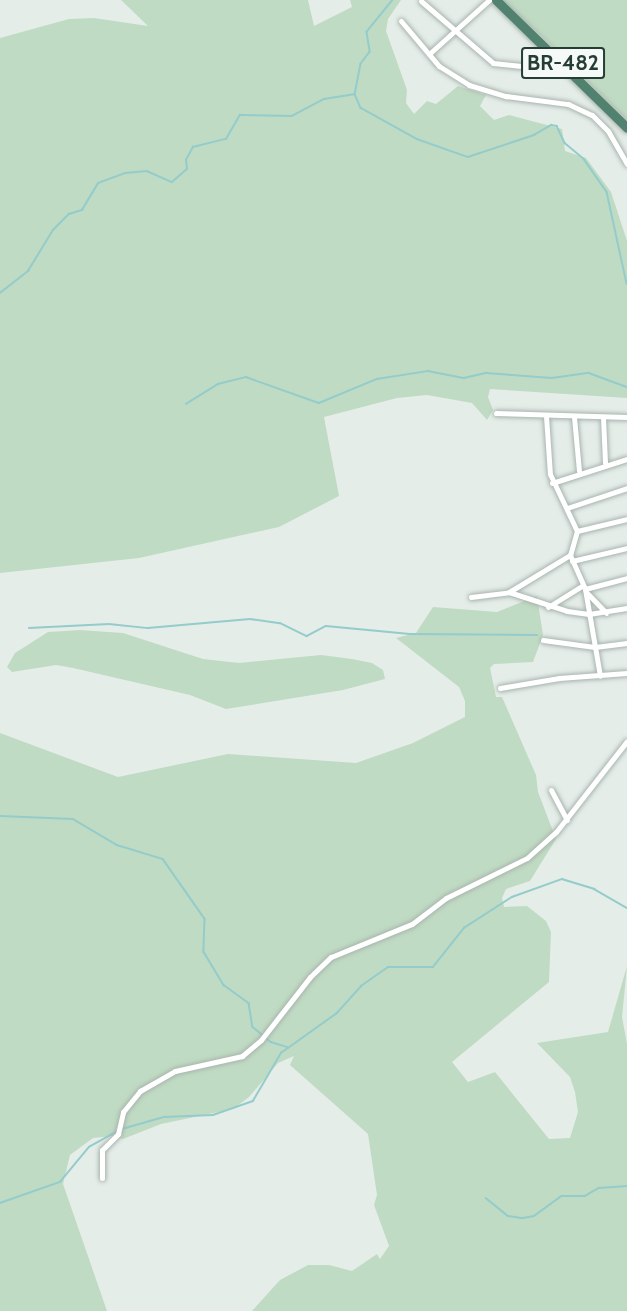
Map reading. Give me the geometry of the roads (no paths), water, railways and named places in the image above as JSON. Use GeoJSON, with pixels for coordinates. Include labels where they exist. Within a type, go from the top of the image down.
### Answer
{"type":"FeatureCollection","features":[{"type":"Feature","properties":{"kind":"highway","name":"BR-482"},"geometry":{"type":"LineString","coordinates":[[496,0],[627,128]]}},
{"type":"Feature","properties":{"kind":"street"},"geometry":{"type":"LineString","coordinates":[[429,54],[489,0]]}},
{"type":"Feature","properties":{"kind":"street"},"geometry":{"type":"LineString","coordinates":[[421,1],[455,32],[498,65],[524,66],[553,54]]}},
{"type":"Feature","properties":{"kind":"street"},"geometry":{"type":"LineString","coordinates":[[400,21],[451,75],[479,89],[568,104],[585,111],[608,131],[627,164]]}},
{"type":"Feature","properties":{"kind":"street"},"geometry":{"type":"LineString","coordinates":[[496,413],[625,417]]}},
{"type":"Feature","properties":{"kind":"street"},"geometry":{"type":"LineString","coordinates":[[546,416],[552,483],[577,531],[571,558],[584,589],[600,676]]}},
{"type":"Feature","properties":{"kind":"street"},"geometry":{"type":"LineString","coordinates":[[574,417],[579,471]]}},
{"type":"Feature","properties":{"kind":"street"},"geometry":{"type":"LineString","coordinates":[[603,417],[605,463]]}},
{"type":"Feature","properties":{"kind":"street"},"geometry":{"type":"LineString","coordinates":[[552,483],[579,471],[627,459]]}},
{"type":"Feature","properties":{"kind":"street"},"geometry":{"type":"LineString","coordinates":[[567,508],[627,488]]}},
{"type":"Feature","properties":{"kind":"street"},"geometry":{"type":"LineString","coordinates":[[577,531],[627,519]]}},
{"type":"Feature","properties":{"kind":"street"},"geometry":{"type":"LineString","coordinates":[[471,597],[509,592],[571,558],[627,548]]}},
{"type":"Feature","properties":{"kind":"street"},"geometry":{"type":"LineString","coordinates":[[547,607],[584,589],[627,578]]}},
{"type":"Feature","properties":{"kind":"street"},"geometry":{"type":"LineString","coordinates":[[584,589],[606,613]]}},
{"type":"Feature","properties":{"kind":"street"},"geometry":{"type":"LineString","coordinates":[[509,592],[547,607],[589,614],[627,608]]}},
{"type":"Feature","properties":{"kind":"street"},"geometry":{"type":"LineString","coordinates":[[543,640],[595,647],[627,643]]}},
{"type":"Feature","properties":{"kind":"street"},"geometry":{"type":"LineString","coordinates":[[500,688],[627,673]]}},
{"type":"Feature","properties":{"kind":"street"},"geometry":{"type":"LineString","coordinates":[[102,1178],[102,1150],[118,1134],[128,1103],[146,1086],[175,1071],[242,1056],[261,1040],[310,976],[331,957],[412,924],[446,898],[527,858],[567,820],[627,741]]}},
{"type":"Feature","properties":{"kind":"street"},"geometry":{"type":"LineString","coordinates":[[551,790],[567,820]]}},
{"type":"Feature","properties":{"kind":"waterway"},"geometry":{"type":"LineString","coordinates":[[393,0],[367,32],[370,52],[361,64],[355,94],[361,108],[417,139],[468,157],[534,135],[551,125],[557,126],[565,143],[584,159],[607,192],[627,284]]}},
{"type":"Feature","properties":{"kind":"waterway"},"geometry":{"type":"LineString","coordinates":[[0,293],[28,271],[53,230],[69,214],[82,210],[98,183],[125,173],[147,171],[172,182],[187,169],[186,160],[193,147],[226,139],[240,115],[292,116],[324,99],[354,94]]}},
{"type":"Feature","properties":{"kind":"waterway"},"geometry":{"type":"LineString","coordinates":[[186,404],[218,384],[246,377],[319,403],[377,379],[428,371],[464,378],[486,373],[552,378],[589,373],[627,387]]}},
{"type":"Feature","properties":{"kind":"waterway"},"geometry":{"type":"LineString","coordinates":[[29,628],[109,624],[148,628],[250,619],[280,623],[307,636],[326,626],[410,634],[537,635]]}},
{"type":"Feature","properties":{"kind":"waterway"},"geometry":{"type":"LineString","coordinates":[[0,816],[73,819],[117,845],[163,859],[205,919],[204,952],[224,985],[249,1003],[253,1027],[271,1042],[287,1047]]}},
{"type":"Feature","properties":{"kind":"waterway"},"geometry":{"type":"LineString","coordinates":[[122,1129],[164,1117],[213,1115],[253,1101],[281,1053],[337,1013],[361,986],[388,967],[433,967],[464,928],[512,897],[562,879],[594,889],[627,908]]}},
{"type":"Feature","properties":{"kind":"waterway"},"geometry":{"type":"LineString","coordinates":[[0,1203],[60,1182],[89,1147],[118,1131]]}},
{"type":"Feature","properties":{"kind":"waterway"},"geometry":{"type":"LineString","coordinates":[[486,1198],[508,1216],[523,1218],[534,1216],[562,1196],[585,1196],[599,1188],[627,1186]]}}]}
